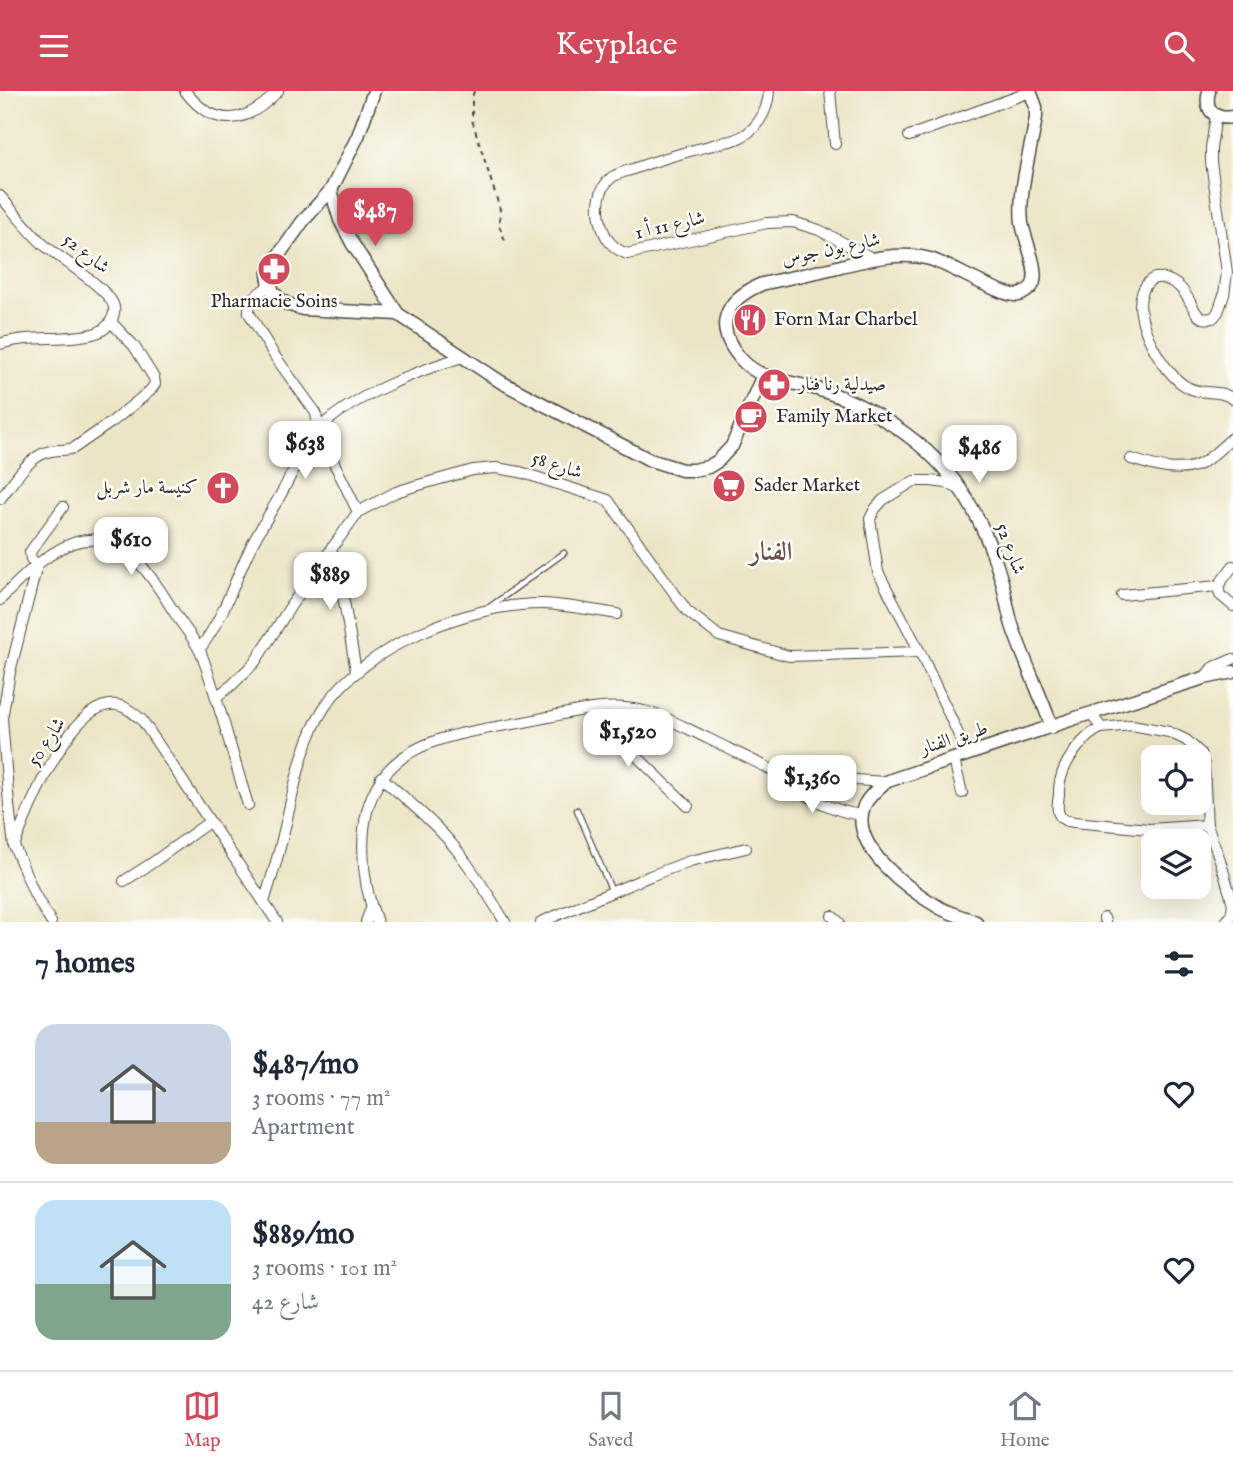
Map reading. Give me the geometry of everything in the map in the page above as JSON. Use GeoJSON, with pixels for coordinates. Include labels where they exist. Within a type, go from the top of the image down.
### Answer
{"type":"FeatureCollection","features":[{"type":"Feature","properties":{"kind":"street"},"geometry":{"type":"LineString","coordinates":[[185,91],[196,104],[229,119],[250,114],[278,91]]}},
{"type":"Feature","properties":{"kind":"street"},"geometry":{"type":"LineString","coordinates":[[374,91],[358,136],[331,190],[303,221],[272,263],[268,275],[270,285],[279,298],[303,309],[398,314]]}},
{"type":"Feature","properties":{"kind":"street","name":"شارع 11 أ 1"},"geometry":{"type":"LineString","coordinates":[[769,91],[761,120],[736,139],[612,177],[600,196],[599,207],[599,218],[607,240],[618,251],[627,254],[767,223],[793,222],[819,230],[872,258]]}},
{"type":"Feature","properties":{"kind":"street"},"geometry":{"type":"LineString","coordinates":[[830,91],[835,144]]}},
{"type":"Feature","properties":{"kind":"street"},"geometry":{"type":"LineString","coordinates":[[909,136],[1030,91]]}},
{"type":"Feature","properties":{"kind":"street","name":"شارع بون جوس"},"geometry":{"type":"LineString","coordinates":[[763,375],[739,358],[727,337],[725,327],[726,317],[735,299],[762,284],[872,258],[909,256],[930,259],[963,272],[998,291],[1020,295],[1032,286],[1034,276],[1022,226],[1021,208],[1036,117],[1030,91]]}},
{"type":"Feature","properties":{"kind":"street"},"geometry":{"type":"LineString","coordinates":[[1209,91],[1209,108],[1216,115],[1233,117]]}},
{"type":"Feature","properties":{"kind":"street"},"geometry":{"type":"LineString","coordinates":[[1216,115],[1211,162],[1227,272],[1224,295],[1218,312],[1213,318],[1204,319],[1199,316],[1186,293],[1177,284],[1163,278],[1155,278],[1146,285],[1140,298],[1140,309],[1153,346],[1171,374],[1187,387],[1204,393],[1221,392],[1233,399]]}},
{"type":"Feature","properties":{"kind":"street"},"geometry":{"type":"LineString","coordinates":[[331,190],[340,220],[352,243],[398,314],[501,382],[650,460],[682,470],[693,470],[708,467],[726,454],[763,375]]}},
{"type":"Feature","properties":{"kind":"street","name":"شارع 52"},"geometry":{"type":"LineString","coordinates":[[0,196],[42,243],[100,288],[111,300],[115,309],[111,322]]}},
{"type":"Feature","properties":{"kind":"street"},"geometry":{"type":"LineString","coordinates":[[270,285],[249,305],[250,313],[274,355],[316,413],[318,430],[358,512]]}},
{"type":"Feature","properties":{"kind":"street"},"geometry":{"type":"LineString","coordinates":[[0,344],[13,339],[94,334],[111,322],[134,345],[154,378],[153,387],[139,401],[74,447],[63,451],[50,451],[29,463],[0,499]]}},
{"type":"Feature","properties":{"kind":"street"},"geometry":{"type":"LineString","coordinates":[[199,650],[213,632],[260,530],[318,430],[336,415],[372,393],[462,357]]}},
{"type":"Feature","properties":{"kind":"street","name":"شارع 52"},"geometry":{"type":"LineString","coordinates":[[763,375],[816,388],[850,400],[886,420],[918,442],[963,491],[994,557],[1013,627],[1052,727]]}},
{"type":"Feature","properties":{"kind":"street"},"geometry":{"type":"LineString","coordinates":[[1131,459],[1152,466],[1189,469],[1204,462],[1233,437]]}},
{"type":"Feature","properties":{"kind":"street","name":"شارع 58"},"geometry":{"type":"LineString","coordinates":[[216,697],[255,662],[358,512],[396,492],[473,470],[496,468],[520,472],[608,500],[687,611],[719,636],[789,656],[920,652]]}},
{"type":"Feature","properties":{"kind":"street"},"geometry":{"type":"LineString","coordinates":[[963,491],[947,483],[914,481],[883,500],[870,519],[878,572],[920,652],[968,755]]}},
{"type":"Feature","properties":{"kind":"street","name":"شارع 50"},"geometry":{"type":"LineString","coordinates":[[14,846],[2,719],[10,672],[37,565],[31,559],[30,552],[63,507]]}},
{"type":"Feature","properties":{"kind":"street"},"geometry":{"type":"LineString","coordinates":[[0,600],[37,565],[59,550],[86,540],[118,546],[140,564],[155,582],[199,650],[248,805]]}},
{"type":"Feature","properties":{"kind":"street"},"geometry":{"type":"LineString","coordinates":[[331,548],[340,578],[356,671]]}},
{"type":"Feature","properties":{"kind":"street"},"geometry":{"type":"LineString","coordinates":[[1233,566],[1219,586],[1220,595],[1233,606]]}},
{"type":"Feature","properties":{"kind":"street"},"geometry":{"type":"LineString","coordinates":[[1122,595],[1219,586]]}},
{"type":"Feature","properties":{"kind":"street"},"geometry":{"type":"LineString","coordinates":[[264,902],[284,834],[293,786],[307,744],[323,709],[356,671],[404,641],[445,621],[485,610],[542,604],[617,614]]}},
{"type":"Feature","properties":{"kind":"street"},"geometry":{"type":"LineString","coordinates":[[1204,678],[1212,668],[1233,659]]}},
{"type":"Feature","properties":{"kind":"street","name":"طريق الفنار"},"geometry":{"type":"LineString","coordinates":[[885,782],[1092,713],[1204,678],[1233,672]]}},
{"type":"Feature","properties":{"kind":"street","name":"شارع 50"},"geometry":{"type":"LineString","coordinates":[[14,846],[33,800],[56,754],[71,732],[92,712],[107,705],[123,706],[142,720],[277,922]]}},
{"type":"Feature","properties":{"kind":"street"},"geometry":{"type":"LineString","coordinates":[[377,922],[363,875],[365,816],[371,797],[381,777],[403,756],[449,737],[589,710],[625,708],[644,711],[782,775],[800,791],[816,800],[845,812],[862,815]]}},
{"type":"Feature","properties":{"kind":"street"},"geometry":{"type":"LineString","coordinates":[[589,710],[688,806]]}},
{"type":"Feature","properties":{"kind":"street"},"geometry":{"type":"LineString","coordinates":[[1092,713],[1101,728]]}},
{"type":"Feature","properties":{"kind":"street"},"geometry":{"type":"LineString","coordinates":[[1207,825],[1149,829],[1066,821],[1059,814],[1061,777],[1077,748],[1093,731],[1101,728],[1132,725],[1175,734],[1195,746],[1203,761],[1207,825],[1233,904],[1231,915],[1226,922]]}},
{"type":"Feature","properties":{"kind":"street"},"geometry":{"type":"LineString","coordinates":[[954,761],[962,793]]}},
{"type":"Feature","properties":{"kind":"street"},"geometry":{"type":"LineString","coordinates":[[782,775],[885,782]]}},
{"type":"Feature","properties":{"kind":"street"},"geometry":{"type":"LineString","coordinates":[[381,777],[424,815],[455,848],[505,922]]}},
{"type":"Feature","properties":{"kind":"street"},"geometry":{"type":"LineString","coordinates":[[885,782],[866,802],[862,815],[867,843],[876,856],[912,889],[942,908],[975,922]]}},
{"type":"Feature","properties":{"kind":"street"},"geometry":{"type":"LineString","coordinates":[[124,881],[209,822]]}},
{"type":"Feature","properties":{"kind":"street"},"geometry":{"type":"LineString","coordinates":[[14,846],[35,895],[51,922]]}},
{"type":"Feature","properties":{"kind":"street"},"geometry":{"type":"LineString","coordinates":[[541,922],[690,861],[746,848]]}},
{"type":"Feature","properties":{"kind":"street"},"geometry":{"type":"LineString","coordinates":[[366,922],[371,908]]}},
{"type":"Feature","properties":{"kind":"lane"},"geometry":{"type":"LineString","coordinates":[[485,610],[564,553]]}},
{"type":"Feature","properties":{"kind":"lane"},"geometry":{"type":"LineString","coordinates":[[577,810],[612,893]]}},
{"type":"Feature","properties":{"kind":"path"},"geometry":{"type":"LineString","coordinates":[[474,91],[472,120],[500,209],[499,225],[505,241]]}},
{"type":"Feature","properties":{"kind":"place","name":"Pharmacie Soins"},"geometry":{"type":"Point","coordinates":[274,269]}},
{"type":"Feature","properties":{"kind":"place","name":"Forn Mar Charbel"},"geometry":{"type":"Point","coordinates":[750,320]}},
{"type":"Feature","properties":{"kind":"place","name":"صيدلية رنا فنار"},"geometry":{"type":"Point","coordinates":[774,385]}},
{"type":"Feature","properties":{"kind":"place","name":"Family Market"},"geometry":{"type":"Point","coordinates":[751,417]}},
{"type":"Feature","properties":{"kind":"place","name":"Sader Market"},"geometry":{"type":"Point","coordinates":[729,486]}},
{"type":"Feature","properties":{"kind":"place","name":"كنيسة مار شربل"},"geometry":{"type":"Point","coordinates":[223,488]}},
{"type":"Feature","properties":{"kind":"district","name":"الفنار"},"geometry":{"type":"Point","coordinates":[771,552]}}]}
